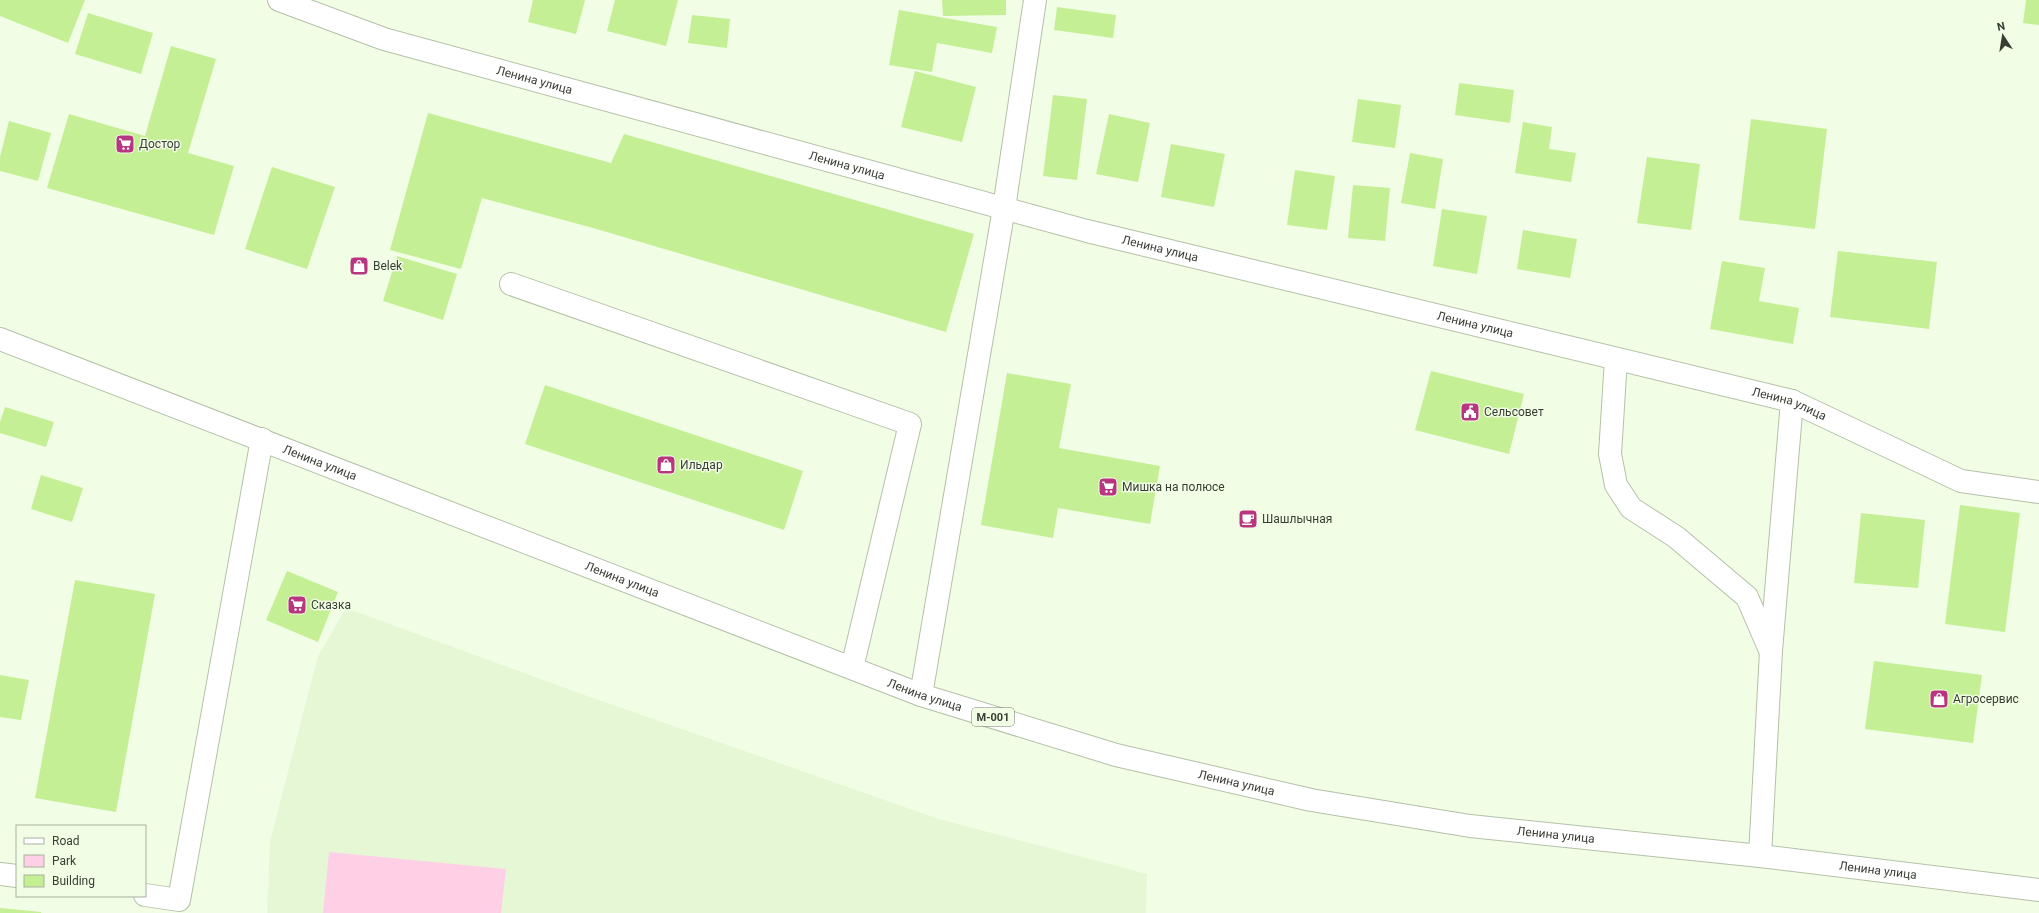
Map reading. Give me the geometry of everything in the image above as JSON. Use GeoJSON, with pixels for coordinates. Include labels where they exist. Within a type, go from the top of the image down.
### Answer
{"type":"FeatureCollection","features":[{"type":"Feature","properties":{"kind":"street","name":"Ленина улица"},"geometry":{"type":"LineString","coordinates":[[278,0],[384,39],[1087,231],[1792,402],[1961,481],[2039,492]]}},
{"type":"Feature","properties":{"kind":"street"},"geometry":{"type":"LineString","coordinates":[[922,695],[1004,208],[1035,0]]}},
{"type":"Feature","properties":{"kind":"street"},"geometry":{"type":"LineString","coordinates":[[511,284],[910,424],[852,668]]}},
{"type":"Feature","properties":{"kind":"street","name":"Ленина улица"},"geometry":{"type":"LineString","coordinates":[[0,339],[922,695],[1116,755],[1312,800],[1470,826],[1760,856],[2039,890]]}},
{"type":"Feature","properties":{"kind":"street"},"geometry":{"type":"LineString","coordinates":[[1616,359],[1610,454],[1616,485],[1631,508],[1676,537],[1747,597],[1771,651]]}},
{"type":"Feature","properties":{"kind":"street"},"geometry":{"type":"LineString","coordinates":[[1760,856],[1771,651],[1792,402]]}},
{"type":"Feature","properties":{"kind":"street"},"geometry":{"type":"LineString","coordinates":[[146,895],[179,900],[262,439]]}},
{"type":"Feature","properties":{"kind":"street"},"geometry":{"type":"LineString","coordinates":[[0,874],[16,876]]}},
{"type":"Feature","properties":{"kind":"shaded area"},"geometry":{"type":"Polygon","coordinates":[[[346,608],[579,693],[939,819],[1147,874],[1146,913],[267,913],[270,841],[318,656],[346,608]]]}},
{"type":"Feature","properties":{"kind":"green space"},"geometry":{"type":"Polygon","coordinates":[[[329,852],[506,869],[501,913],[323,913],[329,852]]]}},
{"type":"Feature","properties":{"kind":"building"},"geometry":{"type":"Polygon","coordinates":[[[0,0],[85,0],[68,43],[0,16],[0,0]]]}},
{"type":"Feature","properties":{"kind":"building"},"geometry":{"type":"Polygon","coordinates":[[[533,0],[585,0],[576,34],[528,22],[533,0]]]}},
{"type":"Feature","properties":{"kind":"building"},"geometry":{"type":"Polygon","coordinates":[[[615,0],[678,0],[666,46],[607,31],[615,0]]]}},
{"type":"Feature","properties":{"kind":"building"},"geometry":{"type":"Polygon","coordinates":[[[942,0],[1006,0],[1006,15],[943,16],[942,0]]]}},
{"type":"Feature","properties":{"kind":"building"},"geometry":{"type":"Polygon","coordinates":[[[2026,0],[2039,0],[2039,25],[2023,23],[2026,0]]]}},
{"type":"Feature","properties":{"kind":"building"},"geometry":{"type":"Polygon","coordinates":[[[1057,7],[1116,15],[1113,38],[1054,30],[1057,7]]]}},
{"type":"Feature","properties":{"kind":"building"},"geometry":{"type":"Polygon","coordinates":[[[899,10],[997,27],[992,53],[937,43],[932,72],[889,65],[899,10]]]}},
{"type":"Feature","properties":{"kind":"building"},"geometry":{"type":"Polygon","coordinates":[[[88,13],[153,33],[141,74],[75,54],[88,13]]]}},
{"type":"Feature","properties":{"kind":"building"},"geometry":{"type":"Polygon","coordinates":[[[692,15],[730,19],[727,48],[688,43],[692,15]]]}},
{"type":"Feature","properties":{"kind":"building","name":"Достор"},"geometry":{"type":"Polygon","coordinates":[[[171,46],[216,59],[188,153],[234,166],[214,235],[47,188],[69,114],[145,136],[171,46]]]}},
{"type":"Feature","properties":{"kind":"building"},"geometry":{"type":"Polygon","coordinates":[[[915,71],[976,87],[962,142],[901,127],[915,71]]]}},
{"type":"Feature","properties":{"kind":"building"},"geometry":{"type":"Polygon","coordinates":[[[1459,83],[1514,90],[1510,123],[1455,115],[1459,83]]]}},
{"type":"Feature","properties":{"kind":"building"},"geometry":{"type":"Polygon","coordinates":[[[1053,95],[1087,99],[1077,180],[1043,176],[1053,95]]]}},
{"type":"Feature","properties":{"kind":"building"},"geometry":{"type":"Polygon","coordinates":[[[1358,99],[1401,105],[1395,148],[1352,142],[1358,99]]]}},
{"type":"Feature","properties":{"kind":"building"},"geometry":{"type":"Polygon","coordinates":[[[428,113],[611,163],[624,134],[974,234],[946,332],[593,228],[482,198],[461,269],[390,250],[428,113]]]}},
{"type":"Feature","properties":{"kind":"building"},"geometry":{"type":"Polygon","coordinates":[[[1109,114],[1150,123],[1138,182],[1096,174],[1109,114]]]}},
{"type":"Feature","properties":{"kind":"building"},"geometry":{"type":"Polygon","coordinates":[[[1751,119],[1827,129],[1815,229],[1739,220],[1751,119]]]}},
{"type":"Feature","properties":{"kind":"building"},"geometry":{"type":"Polygon","coordinates":[[[9,121],[51,133],[38,181],[0,171],[0,157],[9,121]]]}},
{"type":"Feature","properties":{"kind":"building"},"geometry":{"type":"Polygon","coordinates":[[[1523,122],[1552,127],[1549,149],[1576,153],[1571,182],[1515,173],[1523,122]]]}},
{"type":"Feature","properties":{"kind":"building"},"geometry":{"type":"Polygon","coordinates":[[[1171,144],[1225,154],[1214,207],[1161,197],[1171,144]]]}},
{"type":"Feature","properties":{"kind":"building"},"geometry":{"type":"Polygon","coordinates":[[[1410,153],[1443,159],[1435,209],[1401,203],[1410,153]]]}},
{"type":"Feature","properties":{"kind":"building"},"geometry":{"type":"Polygon","coordinates":[[[1647,157],[1700,164],[1691,230],[1637,223],[1647,157]]]}},
{"type":"Feature","properties":{"kind":"building"},"geometry":{"type":"Polygon","coordinates":[[[272,167],[335,187],[307,269],[245,249],[272,167]]]}},
{"type":"Feature","properties":{"kind":"building"},"geometry":{"type":"Polygon","coordinates":[[[1295,170],[1335,176],[1327,230],[1287,225],[1295,170]]]}},
{"type":"Feature","properties":{"kind":"building"},"geometry":{"type":"Polygon","coordinates":[[[1353,185],[1390,188],[1385,241],[1348,238],[1353,185]]]}},
{"type":"Feature","properties":{"kind":"building"},"geometry":{"type":"Polygon","coordinates":[[[1442,209],[1487,216],[1477,274],[1433,266],[1442,209]]]}},
{"type":"Feature","properties":{"kind":"building"},"geometry":{"type":"Polygon","coordinates":[[[1523,230],[1577,239],[1570,278],[1517,269],[1523,230]]]}},
{"type":"Feature","properties":{"kind":"building"},"geometry":{"type":"Polygon","coordinates":[[[1838,251],[1937,262],[1929,329],[1830,317],[1838,251]]]}},
{"type":"Feature","properties":{"kind":"building"},"geometry":{"type":"Polygon","coordinates":[[[397,256],[457,274],[443,320],[383,301],[397,256]]]}},
{"type":"Feature","properties":{"kind":"building"},"geometry":{"type":"Polygon","coordinates":[[[1722,261],[1765,268],[1759,301],[1799,308],[1793,344],[1710,329],[1722,261]]]}},
{"type":"Feature","properties":{"kind":"building","name":"Сельсовет"},"geometry":{"type":"Polygon","coordinates":[[[1431,371],[1524,394],[1509,454],[1415,430],[1431,371]]]}},
{"type":"Feature","properties":{"kind":"building"},"geometry":{"type":"Polygon","coordinates":[[[1007,373],[1071,384],[1059,448],[1160,466],[1150,524],[1058,508],[1053,538],[981,525],[1007,373]]]}},
{"type":"Feature","properties":{"kind":"building"},"geometry":{"type":"Polygon","coordinates":[[[545,385],[803,471],[784,530],[525,444],[545,385]]]}},
{"type":"Feature","properties":{"kind":"building"},"geometry":{"type":"Polygon","coordinates":[[[5,407],[54,422],[46,447],[0,433],[0,422],[5,407]]]}},
{"type":"Feature","properties":{"kind":"building"},"geometry":{"type":"Polygon","coordinates":[[[41,475],[83,488],[72,522],[31,509],[41,475]]]}},
{"type":"Feature","properties":{"kind":"building"},"geometry":{"type":"Polygon","coordinates":[[[1960,505],[2020,513],[2005,632],[1945,624],[1960,505]]]}},
{"type":"Feature","properties":{"kind":"building"},"geometry":{"type":"Polygon","coordinates":[[[1861,513],[1925,520],[1918,588],[1854,583],[1861,513]]]}},
{"type":"Feature","properties":{"kind":"building"},"geometry":{"type":"Polygon","coordinates":[[[287,571],[338,592],[318,642],[266,620],[287,571]]]}},
{"type":"Feature","properties":{"kind":"building"},"geometry":{"type":"Polygon","coordinates":[[[75,580],[155,594],[116,812],[35,798],[75,580]]]}},
{"type":"Feature","properties":{"kind":"building"},"geometry":{"type":"Polygon","coordinates":[[[1874,661],[1982,675],[1973,743],[1865,729],[1874,661]]]}},
{"type":"Feature","properties":{"kind":"building"},"geometry":{"type":"Polygon","coordinates":[[[0,675],[29,680],[21,720],[0,717],[0,675]]]}},
{"type":"Feature","properties":{"kind":"building"},"geometry":{"type":"Polygon","coordinates":[[[0,908],[41,912],[41,913],[0,913],[0,908]]]}},
{"type":"Feature","properties":{"kind":"place","name":"Достор"},"geometry":{"type":"Point","coordinates":[125,144]}},
{"type":"Feature","properties":{"kind":"place","name":"Belek"},"geometry":{"type":"Point","coordinates":[359,266]}},
{"type":"Feature","properties":{"kind":"place","name":"Сельсовет"},"geometry":{"type":"Point","coordinates":[1470,412]}},
{"type":"Feature","properties":{"kind":"place","name":"Ильдар"},"geometry":{"type":"Point","coordinates":[666,465]}},
{"type":"Feature","properties":{"kind":"place","name":"Мишка на полюсе"},"geometry":{"type":"Point","coordinates":[1108,487]}},
{"type":"Feature","properties":{"kind":"place","name":"Шашлычная"},"geometry":{"type":"Point","coordinates":[1248,519]}},
{"type":"Feature","properties":{"kind":"place","name":"Сказка"},"geometry":{"type":"Point","coordinates":[297,605]}},
{"type":"Feature","properties":{"kind":"place","name":"Агросервис"},"geometry":{"type":"Point","coordinates":[1939,699]}}]}
